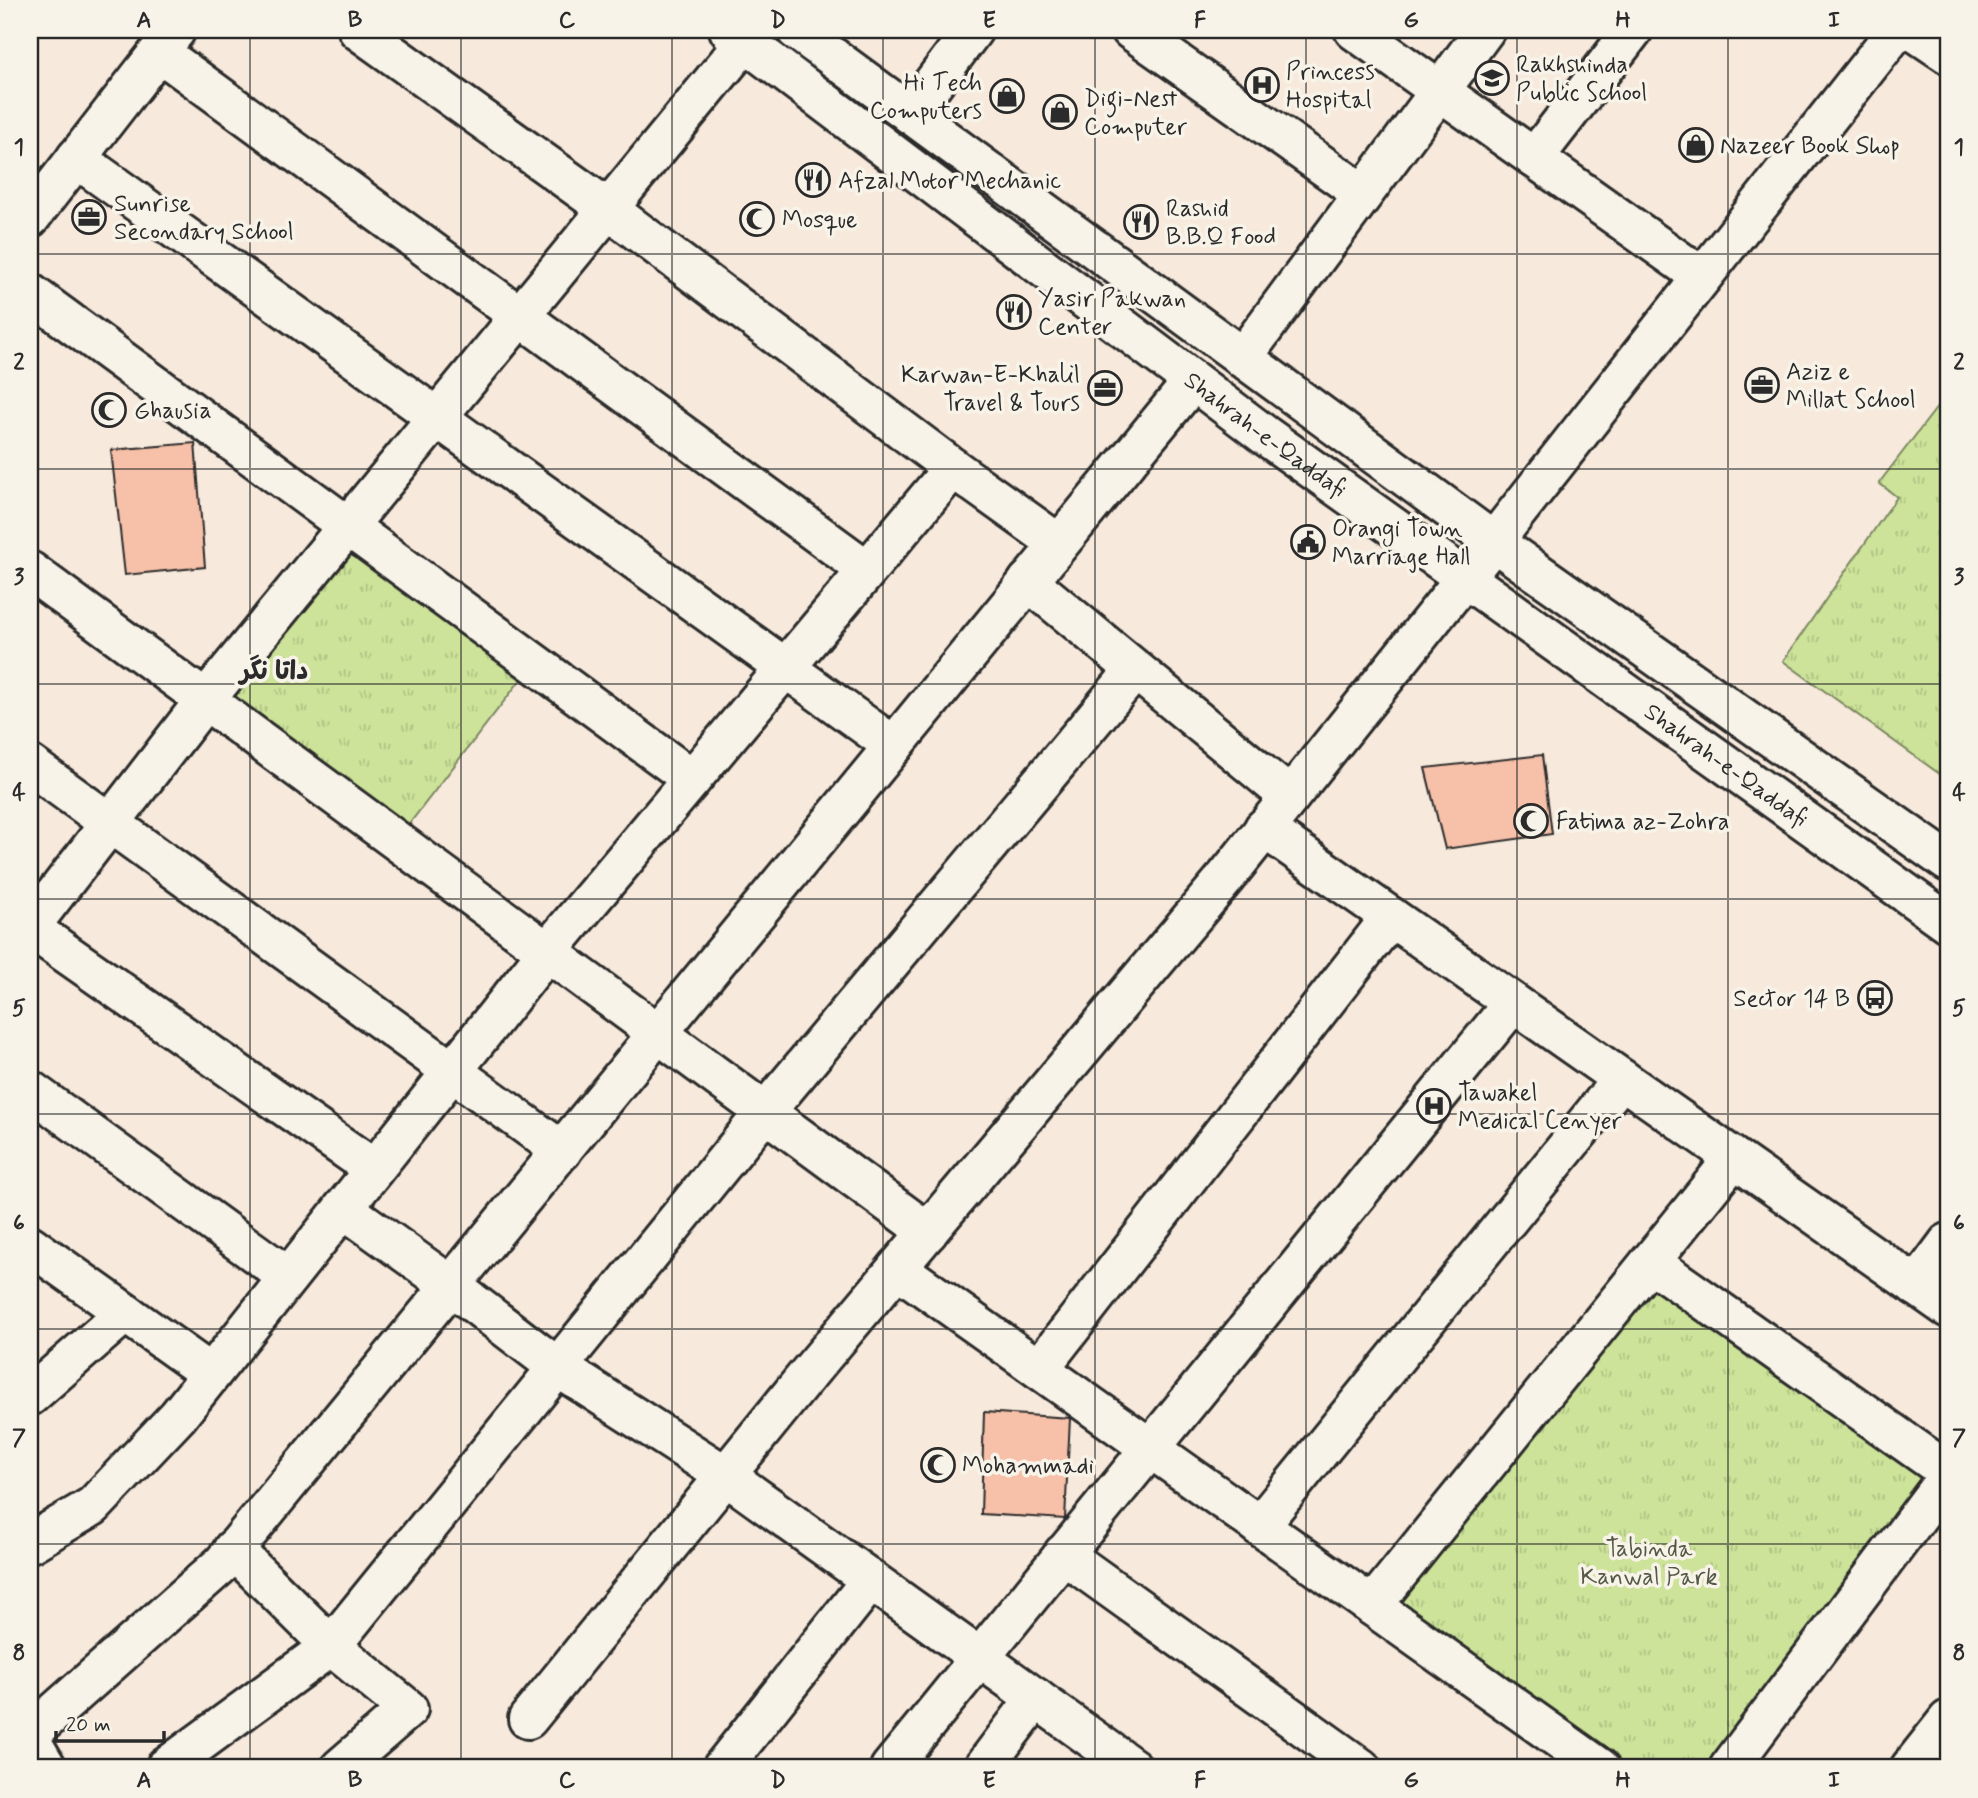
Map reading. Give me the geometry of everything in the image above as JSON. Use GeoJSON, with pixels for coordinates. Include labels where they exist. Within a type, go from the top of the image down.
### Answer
{"type":"FeatureCollection","features":[{"type":"Feature","properties":{"kind":"street"},"geometry":{"type":"LineString","coordinates":[[358,30],[608,209],[953,468],[1059,544]]}},
{"type":"Feature","properties":{"kind":"street","name":"Shahrah-e-Qaddafi"},"geometry":{"type":"LineString","coordinates":[[796,30],[1494,542],[1948,862]]}},
{"type":"Feature","properties":{"kind":"street"},"geometry":{"type":"LineString","coordinates":[[910,114],[973,30]]}},
{"type":"Feature","properties":{"kind":"street"},"geometry":{"type":"LineString","coordinates":[[1132,30],[1363,194]]}},
{"type":"Feature","properties":{"kind":"street"},"geometry":{"type":"LineString","coordinates":[[1354,30],[1702,277]]}},
{"type":"Feature","properties":{"kind":"street"},"geometry":{"type":"LineString","coordinates":[[1242,358],[1485,30]]}},
{"type":"Feature","properties":{"kind":"street"},"geometry":{"type":"LineString","coordinates":[[1534,158],[1633,30]]}},
{"type":"Feature","properties":{"kind":"street"},"geometry":{"type":"LineString","coordinates":[[528,1719],[725,1475],[1226,877],[1897,30]]}},
{"type":"Feature","properties":{"kind":"street"},"geometry":{"type":"LineString","coordinates":[[1912,30],[1948,54]]}},
{"type":"Feature","properties":{"kind":"street"},"geometry":{"type":"LineString","coordinates":[[374,1169],[30,927],[205,700],[608,209],[737,36]]}},
{"type":"Feature","properties":{"kind":"street","name":"Shahrah-e-Qaddafi"},"geometry":{"type":"LineString","coordinates":[[737,36],[1266,436],[1948,923]]}},
{"type":"Feature","properties":{"kind":"street"},"geometry":{"type":"LineString","coordinates":[[30,218],[168,41],[520,316],[867,570]]}},
{"type":"Feature","properties":{"kind":"street"},"geometry":{"type":"LineString","coordinates":[[76,158],[894,746]]}},
{"type":"Feature","properties":{"kind":"street"},"geometry":{"type":"LineString","coordinates":[[30,293],[692,779]]}},
{"type":"Feature","properties":{"kind":"street"},"geometry":{"type":"LineString","coordinates":[[30,1734],[223,1563],[1193,381]]}},
{"type":"Feature","properties":{"kind":"street"},"geometry":{"type":"LineString","coordinates":[[30,1543],[93,1506],[178,1416],[547,952],[953,468]]}},
{"type":"Feature","properties":{"kind":"street"},"geometry":{"type":"LineString","coordinates":[[30,571],[928,1232]]}},
{"type":"Feature","properties":{"kind":"street"},"geometry":{"type":"LineString","coordinates":[[1028,581],[1290,797]]}},
{"type":"Feature","properties":{"kind":"street"},"geometry":{"type":"LineString","coordinates":[[165,1768],[331,1646],[765,1112],[1135,670]]}},
{"type":"Feature","properties":{"kind":"street"},"geometry":{"type":"LineString","coordinates":[[30,765],[562,1151]]}},
{"type":"Feature","properties":{"kind":"street"},"geometry":{"type":"LineString","coordinates":[[1264,828],[1948,1308]]}},
{"type":"Feature","properties":{"kind":"street"},"geometry":{"type":"LineString","coordinates":[[1040,1369],[1391,917]]}},
{"type":"Feature","properties":{"kind":"street"},"geometry":{"type":"LineString","coordinates":[[890,1768],[1513,1003]]}},
{"type":"Feature","properties":{"kind":"street"},"geometry":{"type":"LineString","coordinates":[[1259,1526],[1622,1079]]}},
{"type":"Feature","properties":{"kind":"street"},"geometry":{"type":"LineString","coordinates":[[30,1090],[288,1277]]}},
{"type":"Feature","properties":{"kind":"street"},"geometry":{"type":"LineString","coordinates":[[1372,1606],[1734,1158]]}},
{"type":"Feature","properties":{"kind":"street"},"geometry":{"type":"LineString","coordinates":[[343,1208],[557,1367],[725,1475],[1133,1768]]}},
{"type":"Feature","properties":{"kind":"street"},"geometry":{"type":"LineString","coordinates":[[1916,1286],[1948,1243]]}},
{"type":"Feature","properties":{"kind":"street"},"geometry":{"type":"LineString","coordinates":[[30,1245],[211,1374]]}},
{"type":"Feature","properties":{"kind":"street"},"geometry":{"type":"LineString","coordinates":[[1650,1262],[1948,1474],[1730,1768]]}},
{"type":"Feature","properties":{"kind":"street"},"geometry":{"type":"LineString","coordinates":[[898,1268],[1600,1768]]}},
{"type":"Feature","properties":{"kind":"street"},"geometry":{"type":"LineString","coordinates":[[30,1396],[125,1313]]}},
{"type":"Feature","properties":{"kind":"street"},"geometry":{"type":"LineString","coordinates":[[233,1549],[331,1646],[408,1709],[340,1768]]}},
{"type":"Feature","properties":{"kind":"street"},"geometry":{"type":"LineString","coordinates":[[1063,1555],[1361,1768]]}},
{"type":"Feature","properties":{"kind":"street"},"geometry":{"type":"LineString","coordinates":[[722,1768],[871,1580]]}},
{"type":"Feature","properties":{"kind":"street"},"geometry":{"type":"LineString","coordinates":[[983,1768],[1036,1698]]}},
{"type":"Feature","properties":{"kind":"street"},"geometry":{"type":"LineString","coordinates":[[1910,1768],[1948,1720]]}},
{"type":"Feature","properties":{"kind":"street"},"geometry":{"type":"LineString","coordinates":[[30,1740],[47,1768]]}},
{"type":"Feature","properties":{"kind":"green space"},"geometry":{"type":"Polygon","coordinates":[[[1948,393],[1948,780],[1783,661],[1897,497],[1879,483],[1948,393]]]}},
{"type":"Feature","properties":{"kind":"green space"},"geometry":{"type":"Polygon","coordinates":[[[347,527],[532,665],[396,841],[205,700],[347,527]]]}},
{"type":"Feature","properties":{"kind":"green space","name":"Tabinda Kanwal Park"},"geometry":{"type":"Polygon","coordinates":[[[1650,1262],[1948,1472],[1729,1768],[1600,1768],[1372,1606],[1650,1262]]]}},
{"type":"Feature","properties":{"kind":"building"},"geometry":{"type":"Polygon","coordinates":[[[195,443],[205,567],[125,575],[111,450],[195,443]]]}},
{"type":"Feature","properties":{"kind":"building"},"geometry":{"type":"Polygon","coordinates":[[[1542,755],[1552,834],[1445,849],[1425,768],[1542,755]]]}},
{"type":"Feature","properties":{"kind":"building"},"geometry":{"type":"Polygon","coordinates":[[[984,1412],[1070,1418],[1065,1519],[981,1514],[984,1412]]]}},
{"type":"Feature","properties":{"kind":"place","name":"Rakhshinda Public School"},"geometry":{"type":"Point","coordinates":[1492,78]}},
{"type":"Feature","properties":{"kind":"place","name":"Princess Hospital"},"geometry":{"type":"Point","coordinates":[1262,85]}},
{"type":"Feature","properties":{"kind":"place","name":"Hi Tech Computers"},"geometry":{"type":"Point","coordinates":[1007,96]}},
{"type":"Feature","properties":{"kind":"place","name":"Digi-Nest Computer"},"geometry":{"type":"Point","coordinates":[1060,112]}},
{"type":"Feature","properties":{"kind":"place","name":"Nazeer Book Shop"},"geometry":{"type":"Point","coordinates":[1696,145]}},
{"type":"Feature","properties":{"kind":"place","name":"Afzal Motor Mechanic"},"geometry":{"type":"Point","coordinates":[813,180]}},
{"type":"Feature","properties":{"kind":"place","name":"Sunrise Secondary School"},"geometry":{"type":"Point","coordinates":[89,217]}},
{"type":"Feature","properties":{"kind":"place","name":"Mosque"},"geometry":{"type":"Point","coordinates":[757,219]}},
{"type":"Feature","properties":{"kind":"place","name":"Rashid B.B.Q Food"},"geometry":{"type":"Point","coordinates":[1141,222]}},
{"type":"Feature","properties":{"kind":"place","name":"Yasir Pakwan Center"},"geometry":{"type":"Point","coordinates":[1014,312]}},
{"type":"Feature","properties":{"kind":"place","name":"Aziz e Millat School"},"geometry":{"type":"Point","coordinates":[1762,385]}},
{"type":"Feature","properties":{"kind":"place","name":"Karwan-E-Khalil Travel & Tours"},"geometry":{"type":"Point","coordinates":[1105,388]}},
{"type":"Feature","properties":{"kind":"place","name":"Ghausia"},"geometry":{"type":"Point","coordinates":[109,410]}},
{"type":"Feature","properties":{"kind":"place","name":"Orangi Town Marriage Hall"},"geometry":{"type":"Point","coordinates":[1308,542]}},
{"type":"Feature","properties":{"kind":"place","name":"Fatima az-Zohra"},"geometry":{"type":"Point","coordinates":[1531,821]}},
{"type":"Feature","properties":{"kind":"place","name":"Sector 14 B"},"geometry":{"type":"Point","coordinates":[1875,998]}},
{"type":"Feature","properties":{"kind":"place","name":"Tawakel Medical Cenyer"},"geometry":{"type":"Point","coordinates":[1434,1106]}},
{"type":"Feature","properties":{"kind":"place","name":"Mohammadi"},"geometry":{"type":"Point","coordinates":[938,1465]}},
{"type":"Feature","properties":{"kind":"district","name":"داتا نگر"},"geometry":{"type":"Point","coordinates":[274,670]}}]}
